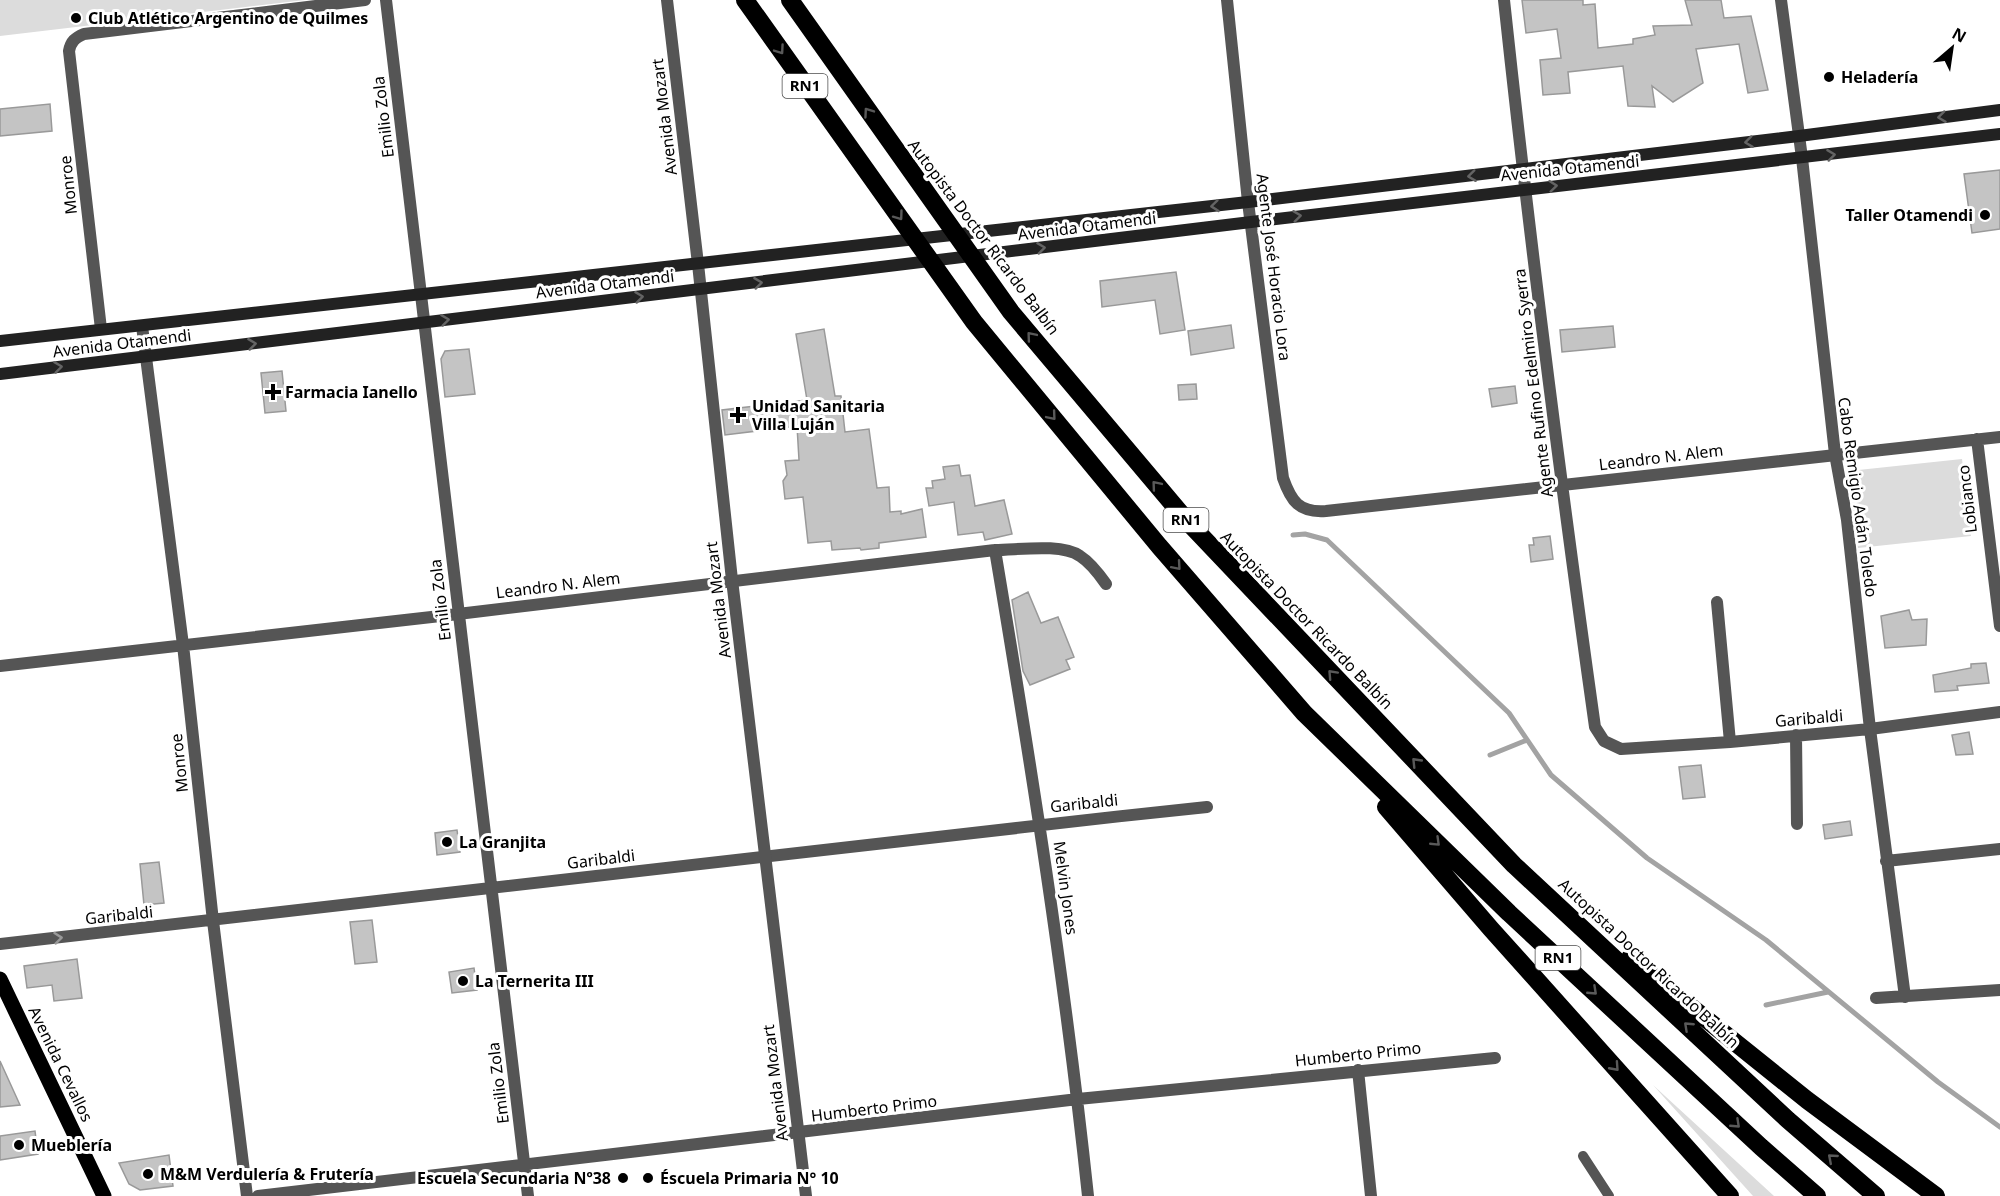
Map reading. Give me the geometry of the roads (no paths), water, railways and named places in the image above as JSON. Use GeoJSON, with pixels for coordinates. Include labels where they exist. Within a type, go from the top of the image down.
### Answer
{"type":"FeatureCollection","features":[{"type":"Feature","properties":{"kind":"highway","name":"RN1"},"geometry":{"type":"LineString","coordinates":[[745,0],[974,322],[1159,546],[1304,713],[1509,913],[1761,1147],[1817,1196]]}},
{"type":"Feature","properties":{"kind":"highway","name":"Autopista Doctor Ricardo Balbín"},"geometry":{"type":"LineString","coordinates":[[789,0],[1011,312],[1188,522],[1515,865],[1788,1120],[1876,1196]]}},
{"type":"Feature","properties":{"kind":"highway"},"geometry":{"type":"LineString","coordinates":[[1304,713],[1491,929],[1730,1196]]}},
{"type":"Feature","properties":{"kind":"highway"},"geometry":{"type":"LineString","coordinates":[[1515,865],[1807,1100],[1936,1196]]}},
{"type":"Feature","properties":{"kind":"main road","name":"Avenida Otamendi"},"geometry":{"type":"LineString","coordinates":[[0,341],[421,296],[1248,202],[2000,110]]}},
{"type":"Feature","properties":{"kind":"main road","name":"Avenida Otamendi"},"geometry":{"type":"LineString","coordinates":[[0,374],[1526,189],[2000,134]]}},
{"type":"Feature","properties":{"kind":"main road","name":"Avenida Cevallos"},"geometry":{"type":"LineString","coordinates":[[0,979],[104,1196]]}},
{"type":"Feature","properties":{"kind":"street","name":"Monroe"},"geometry":{"type":"LineString","coordinates":[[101,329],[70,44],[75,38],[84,34],[365,0]]}},
{"type":"Feature","properties":{"kind":"street","name":"Emilio Zola"},"geometry":{"type":"LineString","coordinates":[[386,0],[528,1196]]}},
{"type":"Feature","properties":{"kind":"street","name":"Avenida Mozart"},"geometry":{"type":"LineString","coordinates":[[666,0],[698,264],[732,580],[806,1196]]}},
{"type":"Feature","properties":{"kind":"street","name":"Agente José Horacio Lora"},"geometry":{"type":"LineString","coordinates":[[1227,0],[1248,202],[1283,478],[1289,495],[1301,507],[1314,512],[1326,511]]}},
{"type":"Feature","properties":{"kind":"street","name":"Agente Rufino Edelmiro Syerra"},"geometry":{"type":"LineString","coordinates":[[1504,0],[1522,170],[1561,486],[1595,727],[1604,741],[1621,749]]}},
{"type":"Feature","properties":{"kind":"street","name":"Cabo Remigio Adán Toledo"},"geometry":{"type":"LineString","coordinates":[[1782,0],[1835,454],[1847,520],[1886,861],[1905,997]]}},
{"type":"Feature","properties":{"kind":"street","name":"Monroe"},"geometry":{"type":"LineString","coordinates":[[142,326],[183,645],[213,921],[247,1196]]}},
{"type":"Feature","properties":{"kind":"street","name":"Leandro N. Alem"},"geometry":{"type":"LineString","coordinates":[[1326,511],[2000,436]]}},
{"type":"Feature","properties":{"kind":"street","name":"Lobianco"},"geometry":{"type":"LineString","coordinates":[[1977,439],[2000,626]]}},
{"type":"Feature","properties":{"kind":"street","name":"Leandro N. Alem"},"geometry":{"type":"LineString","coordinates":[[0,666],[458,615],[732,580],[995,550],[1055,549],[1079,555],[1095,568],[1106,584]]}},
{"type":"Feature","properties":{"kind":"street","name":"Melvin Jones"},"geometry":{"type":"LineString","coordinates":[[995,550],[1041,824],[1078,1099],[1088,1196]]}},
{"type":"Feature","properties":{"kind":"street"},"geometry":{"type":"LineString","coordinates":[[1717,602],[1730,742]]}},
{"type":"Feature","properties":{"kind":"street","name":"Garibaldi"},"geometry":{"type":"LineString","coordinates":[[1621,749],[1870,729],[2000,712]]}},
{"type":"Feature","properties":{"kind":"street"},"geometry":{"type":"LineString","coordinates":[[1797,735],[1797,824]]}},
{"type":"Feature","properties":{"kind":"street","name":"Garibaldi"},"geometry":{"type":"LineString","coordinates":[[0,944],[1041,824],[1207,807]]}},
{"type":"Feature","properties":{"kind":"street"},"geometry":{"type":"LineString","coordinates":[[1886,861],[2000,849]]}},
{"type":"Feature","properties":{"kind":"street"},"geometry":{"type":"LineString","coordinates":[[1876,999],[2000,990]]}},
{"type":"Feature","properties":{"kind":"street","name":"Humberto Primo"},"geometry":{"type":"LineString","coordinates":[[258,1196],[798,1134],[1078,1099],[1495,1058]]}},
{"type":"Feature","properties":{"kind":"street"},"geometry":{"type":"LineString","coordinates":[[1358,1070],[1371,1196]]}},
{"type":"Feature","properties":{"kind":"lane"},"geometry":{"type":"LineString","coordinates":[[1583,1156],[1609,1196]]}},
{"type":"Feature","properties":{"kind":"waterway"},"geometry":{"type":"LineString","coordinates":[[1293,535],[1305,534],[1327,540],[1509,713],[1551,775],[1647,858],[1766,940],[1938,1082],[2000,1127]]}},
{"type":"Feature","properties":{"kind":"waterway"},"geometry":{"type":"LineString","coordinates":[[1490,755],[1527,740]]}},
{"type":"Feature","properties":{"kind":"waterway"},"geometry":{"type":"LineString","coordinates":[[1766,1005],[1828,992]]}},
{"type":"Feature","properties":{"kind":"place","name":"Club Atlético Argentino de Quilmes"},"geometry":{"type":"Point","coordinates":[76,18]}},
{"type":"Feature","properties":{"kind":"place","name":"Heladería"},"geometry":{"type":"Point","coordinates":[1829,77]}},
{"type":"Feature","properties":{"kind":"place","name":"Taller Otamendi"},"geometry":{"type":"Point","coordinates":[1985,215]}},
{"type":"Feature","properties":{"kind":"place","name":"Farmacia Ianello"},"geometry":{"type":"Point","coordinates":[273,392]}},
{"type":"Feature","properties":{"kind":"place","name":"Unidad Sanitaria Villa Luján"},"geometry":{"type":"Point","coordinates":[738,415]}},
{"type":"Feature","properties":{"kind":"place","name":"La Granjita"},"geometry":{"type":"Point","coordinates":[447,842]}},
{"type":"Feature","properties":{"kind":"place","name":"La Ternerita III"},"geometry":{"type":"Point","coordinates":[463,981]}},
{"type":"Feature","properties":{"kind":"place","name":"Mueblería"},"geometry":{"type":"Point","coordinates":[19,1145]}},
{"type":"Feature","properties":{"kind":"place","name":"M&M Verdulería & Frutería"},"geometry":{"type":"Point","coordinates":[148,1174]}},
{"type":"Feature","properties":{"kind":"place","name":"Escuela Secundaria Nº38"},"geometry":{"type":"Point","coordinates":[623,1178]}},
{"type":"Feature","properties":{"kind":"place","name":"Éscuela Primaria N° 10"},"geometry":{"type":"Point","coordinates":[648,1178]}}]}
